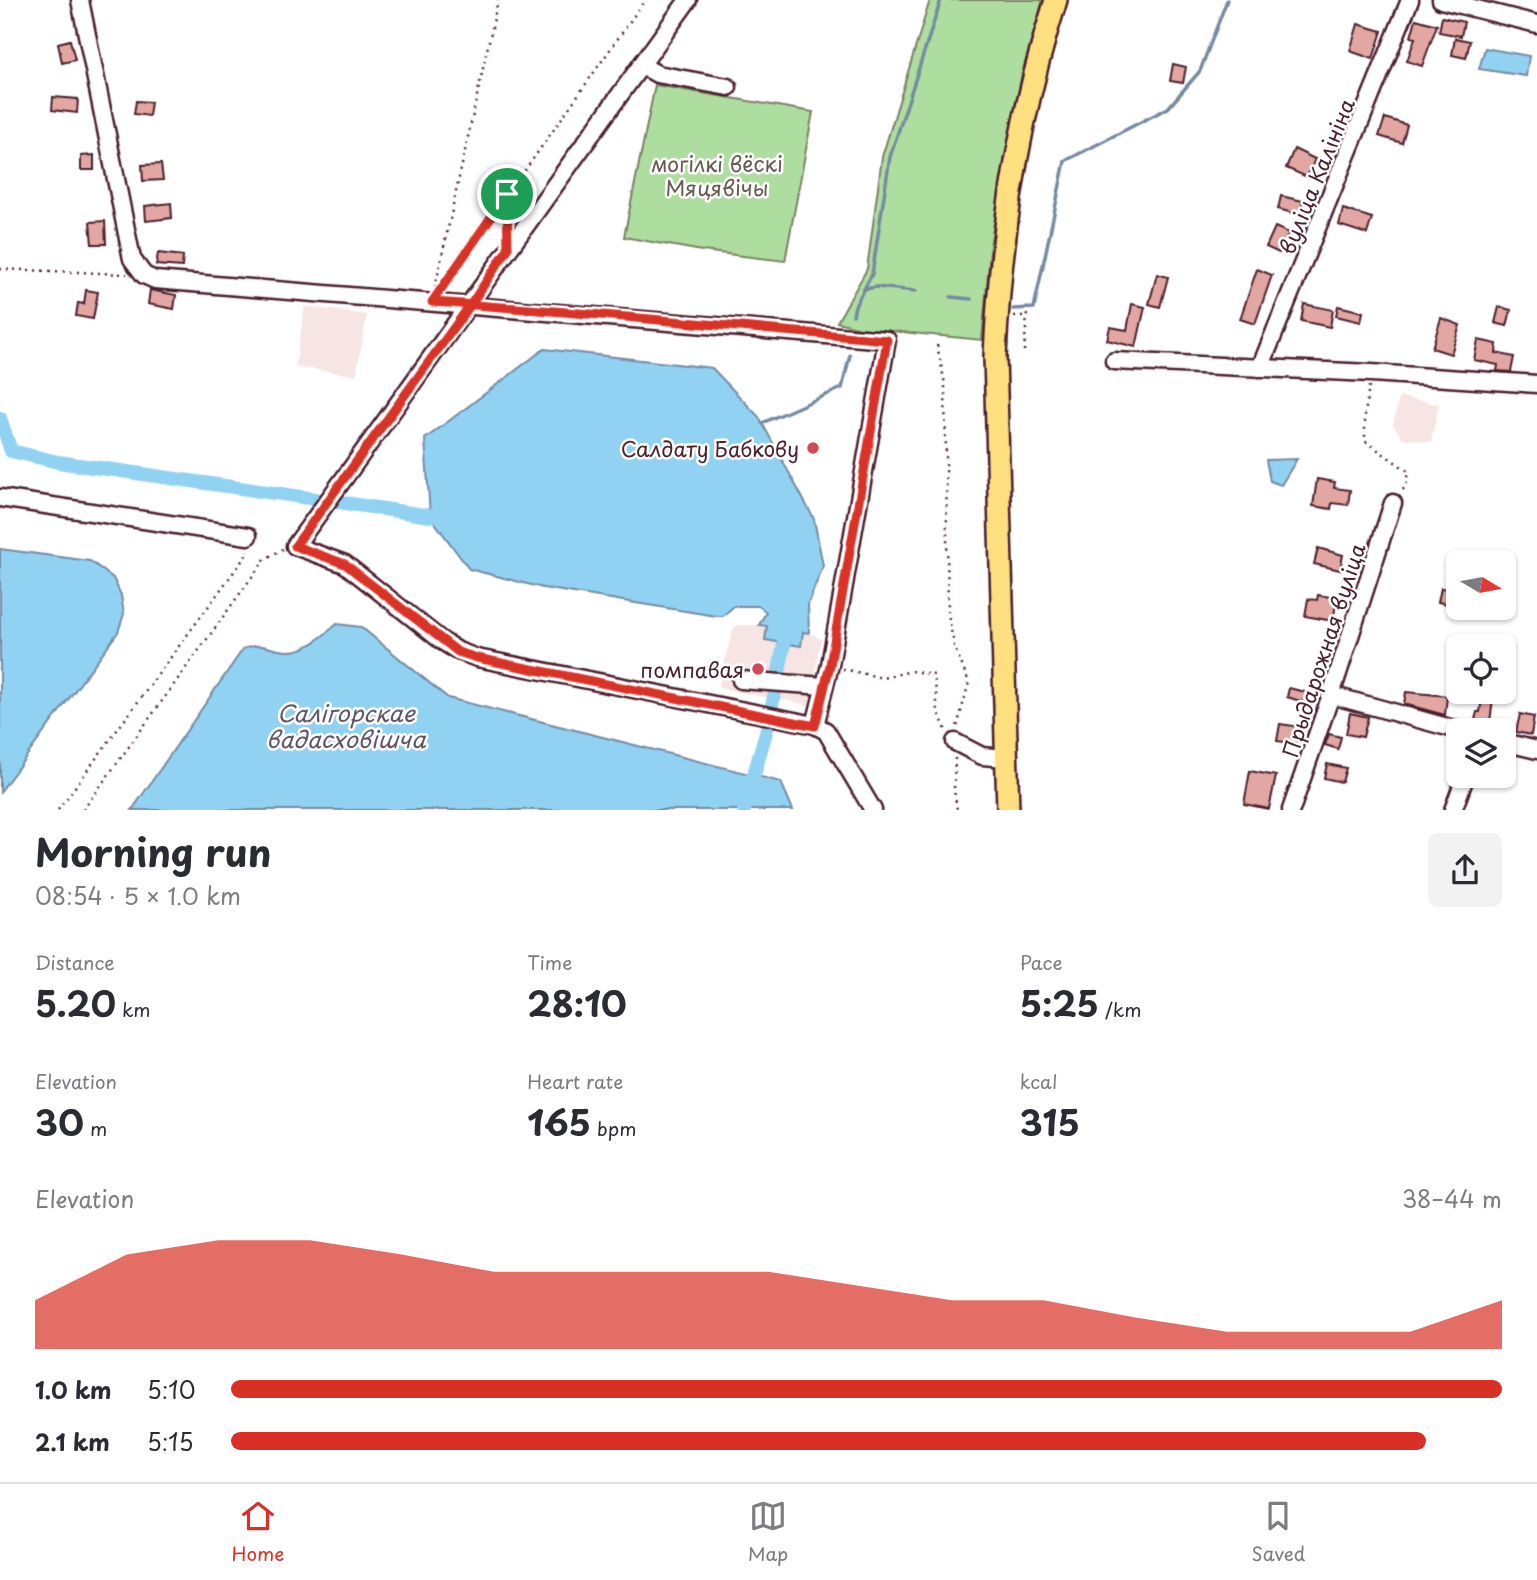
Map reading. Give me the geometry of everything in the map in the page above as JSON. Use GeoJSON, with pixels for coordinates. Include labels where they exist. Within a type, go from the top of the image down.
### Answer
{"type":"FeatureCollection","features":[{"type":"Feature","properties":{"kind":"main road"},"geometry":{"type":"LineString","coordinates":[[1008,810],[995,357],[998,294],[1009,198],[1023,126],[1056,0]]}},
{"type":"Feature","properties":{"kind":"street"},"geometry":{"type":"LineString","coordinates":[[80,0],[132,259],[144,275],[155,280],[887,340],[830,665],[815,726]]}},
{"type":"Feature","properties":{"kind":"street"},"geometry":{"type":"LineString","coordinates":[[688,0],[295,546],[345,564],[458,652],[815,726],[826,731],[873,810]]}},
{"type":"Feature","properties":{"kind":"street","name":"вуліца Калініна"},"geometry":{"type":"LineString","coordinates":[[1260,368],[1410,0]]}},
{"type":"Feature","properties":{"kind":"street"},"geometry":{"type":"LineString","coordinates":[[1440,0],[1537,24]]}},
{"type":"Feature","properties":{"kind":"street"},"geometry":{"type":"LineString","coordinates":[[641,65],[657,74],[728,87]]}},
{"type":"Feature","properties":{"kind":"street"},"geometry":{"type":"LineString","coordinates":[[1114,361],[1537,384]]}},
{"type":"Feature","properties":{"kind":"street"},"geometry":{"type":"LineString","coordinates":[[0,498],[248,536]]}},
{"type":"Feature","properties":{"kind":"street","name":"Прыдарожная вуліца"},"geometry":{"type":"LineString","coordinates":[[1291,810],[1393,503]]}},
{"type":"Feature","properties":{"kind":"street"},"geometry":{"type":"LineString","coordinates":[[741,680],[824,686]]}},
{"type":"Feature","properties":{"kind":"street"},"geometry":{"type":"LineString","coordinates":[[1331,695],[1446,727]]}},
{"type":"Feature","properties":{"kind":"street"},"geometry":{"type":"LineString","coordinates":[[955,742],[982,756],[1007,758]]}},
{"type":"Feature","properties":{"kind":"street"},"geometry":{"type":"LineString","coordinates":[[1516,745],[1537,750]]}},
{"type":"Feature","properties":{"kind":"street"},"geometry":{"type":"LineString","coordinates":[[1453,810],[1461,788]]}},
{"type":"Feature","properties":{"kind":"path"},"geometry":{"type":"LineString","coordinates":[[432,302],[498,0]]}},
{"type":"Feature","properties":{"kind":"path"},"geometry":{"type":"LineString","coordinates":[[432,302],[645,0]]}},
{"type":"Feature","properties":{"kind":"path"},"geometry":{"type":"LineString","coordinates":[[507,194],[508,249]]}},
{"type":"Feature","properties":{"kind":"path"},"geometry":{"type":"LineString","coordinates":[[0,269],[144,275]]}},
{"type":"Feature","properties":{"kind":"path"},"geometry":{"type":"LineString","coordinates":[[1024,351],[1027,316],[1025,311]]}},
{"type":"Feature","properties":{"kind":"path"},"geometry":{"type":"LineString","coordinates":[[1016,316],[1027,316]]}},
{"type":"Feature","properties":{"kind":"path"},"geometry":{"type":"LineString","coordinates":[[937,345],[946,396],[948,613],[954,646],[969,682],[955,742],[954,790],[957,810]]}},
{"type":"Feature","properties":{"kind":"path"},"geometry":{"type":"LineString","coordinates":[[1371,373],[1365,414],[1365,441],[1408,471],[1406,486],[1393,503]]}},
{"type":"Feature","properties":{"kind":"path"},"geometry":{"type":"LineString","coordinates":[[58,810],[247,554],[248,536]]}},
{"type":"Feature","properties":{"kind":"path"},"geometry":{"type":"LineString","coordinates":[[83,810],[265,559],[291,545],[295,546]]}},
{"type":"Feature","properties":{"kind":"path"},"geometry":{"type":"LineString","coordinates":[[830,665],[883,678],[911,671],[934,675],[938,711],[949,737],[955,742]]}},
{"type":"Feature","properties":{"kind":"shaded area"},"geometry":{"type":"Polygon","coordinates":[[[305,306],[367,315],[356,375],[295,367],[305,306]]]}},
{"type":"Feature","properties":{"kind":"shaded area"},"geometry":{"type":"Polygon","coordinates":[[[1399,397],[1439,404],[1431,442],[1403,438],[1393,425],[1399,397]]]}},
{"type":"Feature","properties":{"kind":"shaded area"},"geometry":{"type":"Polygon","coordinates":[[[738,625],[759,625],[809,633],[821,639],[809,705],[718,688],[733,629],[738,625]]]}},
{"type":"Feature","properties":{"kind":"green space"},"geometry":{"type":"Polygon","coordinates":[[[930,0],[1043,0],[1022,73],[991,240],[982,340],[861,328],[837,322],[867,269],[882,157],[930,0]]]}},
{"type":"Feature","properties":{"kind":"green space","name":"могілкі вёскі Мяцявічы"},"geometry":{"type":"Polygon","coordinates":[[[655,85],[813,112],[785,261],[702,251],[624,237],[655,85]]]}},
{"type":"Feature","properties":{"kind":"water"},"geometry":{"type":"Polygon","coordinates":[[[1485,48],[1529,56],[1526,76],[1479,69],[1485,48]]]}},
{"type":"Feature","properties":{"kind":"water"},"geometry":{"type":"Polygon","coordinates":[[[544,349],[712,368],[759,417],[814,519],[823,566],[808,604],[809,633],[803,632],[801,646],[765,640],[767,626],[759,625],[766,612],[759,606],[734,606],[723,616],[716,616],[543,588],[469,569],[430,516],[425,439],[544,349]]]}},
{"type":"Feature","properties":{"kind":"water"},"geometry":{"type":"Polygon","coordinates":[[[1297,459],[1281,485],[1270,481],[1266,460],[1297,459]]]}},
{"type":"Feature","properties":{"kind":"water"},"geometry":{"type":"Polygon","coordinates":[[[0,549],[90,561],[113,578],[121,595],[124,614],[118,632],[0,792],[0,549]]]}},
{"type":"Feature","properties":{"kind":"water","name":"Салігорскае вадасховішча"},"geometry":{"type":"Polygon","coordinates":[[[337,624],[361,627],[448,698],[781,782],[793,810],[132,810],[243,649],[261,646],[295,651],[314,642],[337,624]]]}},
{"type":"Feature","properties":{"kind":"building"},"geometry":{"type":"Polygon","coordinates":[[[1442,17],[1464,22],[1461,36],[1439,32],[1442,17]]]}},
{"type":"Feature","properties":{"kind":"building"},"geometry":{"type":"Polygon","coordinates":[[[1416,19],[1437,25],[1422,66],[1407,61],[1415,38],[1411,37],[1416,19]]]}},
{"type":"Feature","properties":{"kind":"building"},"geometry":{"type":"Polygon","coordinates":[[[1358,24],[1382,31],[1373,59],[1350,51],[1358,24]]]}},
{"type":"Feature","properties":{"kind":"building"},"geometry":{"type":"Polygon","coordinates":[[[1455,38],[1470,41],[1466,58],[1452,55],[1455,38]]]}},
{"type":"Feature","properties":{"kind":"building"},"geometry":{"type":"Polygon","coordinates":[[[70,40],[75,60],[62,63],[58,43],[70,40]]]}},
{"type":"Feature","properties":{"kind":"building"},"geometry":{"type":"Polygon","coordinates":[[[1173,64],[1186,67],[1183,83],[1170,81],[1173,64]]]}},
{"type":"Feature","properties":{"kind":"building"},"geometry":{"type":"Polygon","coordinates":[[[53,97],[78,99],[77,113],[52,110],[53,97]]]}},
{"type":"Feature","properties":{"kind":"building"},"geometry":{"type":"Polygon","coordinates":[[[136,101],[151,102],[149,116],[134,114],[136,101]]]}},
{"type":"Feature","properties":{"kind":"building"},"geometry":{"type":"Polygon","coordinates":[[[1385,118],[1407,125],[1402,143],[1379,136],[1385,118]]]}},
{"type":"Feature","properties":{"kind":"building"},"geometry":{"type":"Polygon","coordinates":[[[1294,149],[1315,159],[1307,177],[1286,168],[1294,149]]]}},
{"type":"Feature","properties":{"kind":"building"},"geometry":{"type":"Polygon","coordinates":[[[94,155],[94,170],[81,170],[81,156],[94,155]]]}},
{"type":"Feature","properties":{"kind":"building"},"geometry":{"type":"Polygon","coordinates":[[[161,164],[163,180],[143,181],[142,165],[161,164]]]}},
{"type":"Feature","properties":{"kind":"building"},"geometry":{"type":"Polygon","coordinates":[[[1281,196],[1303,201],[1300,215],[1278,209],[1281,196]]]}},
{"type":"Feature","properties":{"kind":"building"},"geometry":{"type":"Polygon","coordinates":[[[171,203],[172,218],[146,221],[145,206],[171,203]]]}},
{"type":"Feature","properties":{"kind":"building"},"geometry":{"type":"Polygon","coordinates":[[[1343,209],[1372,218],[1367,234],[1339,225],[1343,209]]]}},
{"type":"Feature","properties":{"kind":"building"},"geometry":{"type":"Polygon","coordinates":[[[105,221],[106,244],[92,244],[90,222],[105,221]]]}},
{"type":"Feature","properties":{"kind":"building"},"geometry":{"type":"Polygon","coordinates":[[[1275,227],[1289,233],[1279,253],[1266,247],[1275,227]]]}},
{"type":"Feature","properties":{"kind":"building"},"geometry":{"type":"Polygon","coordinates":[[[158,253],[183,256],[182,267],[156,265],[158,253]]]}},
{"type":"Feature","properties":{"kind":"building"},"geometry":{"type":"Polygon","coordinates":[[[1257,269],[1272,275],[1255,324],[1240,319],[1257,269]]]}},
{"type":"Feature","properties":{"kind":"building"},"geometry":{"type":"Polygon","coordinates":[[[1157,274],[1168,277],[1160,307],[1149,304],[1157,274]]]}},
{"type":"Feature","properties":{"kind":"building"},"geometry":{"type":"Polygon","coordinates":[[[86,290],[98,292],[93,319],[76,316],[78,303],[84,304],[86,290]]]}},
{"type":"Feature","properties":{"kind":"building"},"geometry":{"type":"Polygon","coordinates":[[[150,290],[176,295],[174,309],[148,304],[150,290]]]}},
{"type":"Feature","properties":{"kind":"building"},"geometry":{"type":"Polygon","coordinates":[[[1132,304],[1145,307],[1136,347],[1107,340],[1110,327],[1127,330],[1132,304]]]}},
{"type":"Feature","properties":{"kind":"building"},"geometry":{"type":"Polygon","coordinates":[[[1304,304],[1333,310],[1330,327],[1301,321],[1304,304]]]}},
{"type":"Feature","properties":{"kind":"building"},"geometry":{"type":"Polygon","coordinates":[[[1338,306],[1363,312],[1361,322],[1336,316],[1338,306]]]}},
{"type":"Feature","properties":{"kind":"building"},"geometry":{"type":"Polygon","coordinates":[[[1499,307],[1511,310],[1507,326],[1495,323],[1499,307]]]}},
{"type":"Feature","properties":{"kind":"building"},"geometry":{"type":"Polygon","coordinates":[[[1441,318],[1460,325],[1451,354],[1432,348],[1441,318]]]}},
{"type":"Feature","properties":{"kind":"building"},"geometry":{"type":"Polygon","coordinates":[[[1478,340],[1497,344],[1496,353],[1514,357],[1511,372],[1497,371],[1498,365],[1474,360],[1478,340]]]}},
{"type":"Feature","properties":{"kind":"building"},"geometry":{"type":"Polygon","coordinates":[[[1317,479],[1335,482],[1334,488],[1350,490],[1348,505],[1332,503],[1331,509],[1313,506],[1317,479]]]}},
{"type":"Feature","properties":{"kind":"building"},"geometry":{"type":"Polygon","coordinates":[[[1318,548],[1343,555],[1340,570],[1314,564],[1318,548]]]}},
{"type":"Feature","properties":{"kind":"building"},"geometry":{"type":"Polygon","coordinates":[[[1441,588],[1446,589],[1446,604],[1438,602],[1441,588]]]}},
{"type":"Feature","properties":{"kind":"building"},"geometry":{"type":"Polygon","coordinates":[[[1318,595],[1337,598],[1333,621],[1305,616],[1308,599],[1317,600],[1318,595]]]}},
{"type":"Feature","properties":{"kind":"building"},"geometry":{"type":"Polygon","coordinates":[[[1289,688],[1309,693],[1307,703],[1287,697],[1289,688]]]}},
{"type":"Feature","properties":{"kind":"building"},"geometry":{"type":"Polygon","coordinates":[[[1406,692],[1446,696],[1445,715],[1404,704],[1406,692]]]}},
{"type":"Feature","properties":{"kind":"building"},"geometry":{"type":"Polygon","coordinates":[[[1481,704],[1492,704],[1491,718],[1476,718],[1477,712],[1480,712],[1481,704]]]}},
{"type":"Feature","properties":{"kind":"building"},"geometry":{"type":"Polygon","coordinates":[[[1350,713],[1368,717],[1363,737],[1346,734],[1350,713]]]}},
{"type":"Feature","properties":{"kind":"building"},"geometry":{"type":"Polygon","coordinates":[[[1520,714],[1534,717],[1531,735],[1516,732],[1520,714]]]}},
{"type":"Feature","properties":{"kind":"building"},"geometry":{"type":"Polygon","coordinates":[[[1280,724],[1301,727],[1298,744],[1277,741],[1280,724]]]}},
{"type":"Feature","properties":{"kind":"building"},"geometry":{"type":"Polygon","coordinates":[[[1329,734],[1341,737],[1338,749],[1325,745],[1329,734]]]}},
{"type":"Feature","properties":{"kind":"building"},"geometry":{"type":"Polygon","coordinates":[[[1327,764],[1346,768],[1342,782],[1324,778],[1327,764]]]}},
{"type":"Feature","properties":{"kind":"building"},"geometry":{"type":"Polygon","coordinates":[[[1250,771],[1276,776],[1269,809],[1244,804],[1250,771]]]}},
{"type":"Feature","properties":{"kind":"waterway"},"geometry":{"type":"LineString","coordinates":[[853,315],[872,274],[890,157],[941,0]]}},
{"type":"Feature","properties":{"kind":"waterway"},"geometry":{"type":"LineString","coordinates":[[1013,309],[1034,308],[1065,161],[1168,108],[1200,71],[1227,0]]}},
{"type":"Feature","properties":{"kind":"waterway"},"geometry":{"type":"LineString","coordinates":[[864,289],[877,287],[916,291]]}},
{"type":"Feature","properties":{"kind":"waterway"},"geometry":{"type":"LineString","coordinates":[[951,297],[971,299]]}},
{"type":"Feature","properties":{"kind":"waterway"},"geometry":{"type":"LineString","coordinates":[[762,423],[842,388],[850,355]]}},
{"type":"Feature","properties":{"kind":"waterway"},"geometry":{"type":"LineString","coordinates":[[0,418],[11,451],[58,462],[316,499]]}},
{"type":"Feature","properties":{"kind":"waterway"},"geometry":{"type":"LineString","coordinates":[[338,502],[430,516]]}},
{"type":"Feature","properties":{"kind":"waterway"},"geometry":{"type":"LineString","coordinates":[[779,672],[784,644]]}},
{"type":"Feature","properties":{"kind":"waterway"},"geometry":{"type":"LineString","coordinates":[[772,705],[775,692]]}},
{"type":"Feature","properties":{"kind":"waterway"},"geometry":{"type":"LineString","coordinates":[[744,810],[768,725]]}},
{"type":"Feature","properties":{"kind":"place","name":"Салдату Бабкову"},"geometry":{"type":"Point","coordinates":[813,448]}},
{"type":"Feature","properties":{"kind":"place","name":"помпавая"},"geometry":{"type":"Point","coordinates":[758,669]}},
{"type":"Feature","properties":{"kind":"route"},"geometry":{"type":"LineString","coordinates":[[507,194],[432,302],[471,304],[887,340],[830,665],[815,726],[458,652],[345,564],[335,558],[295,546],[471,304],[508,249],[507,194]]}}]}
